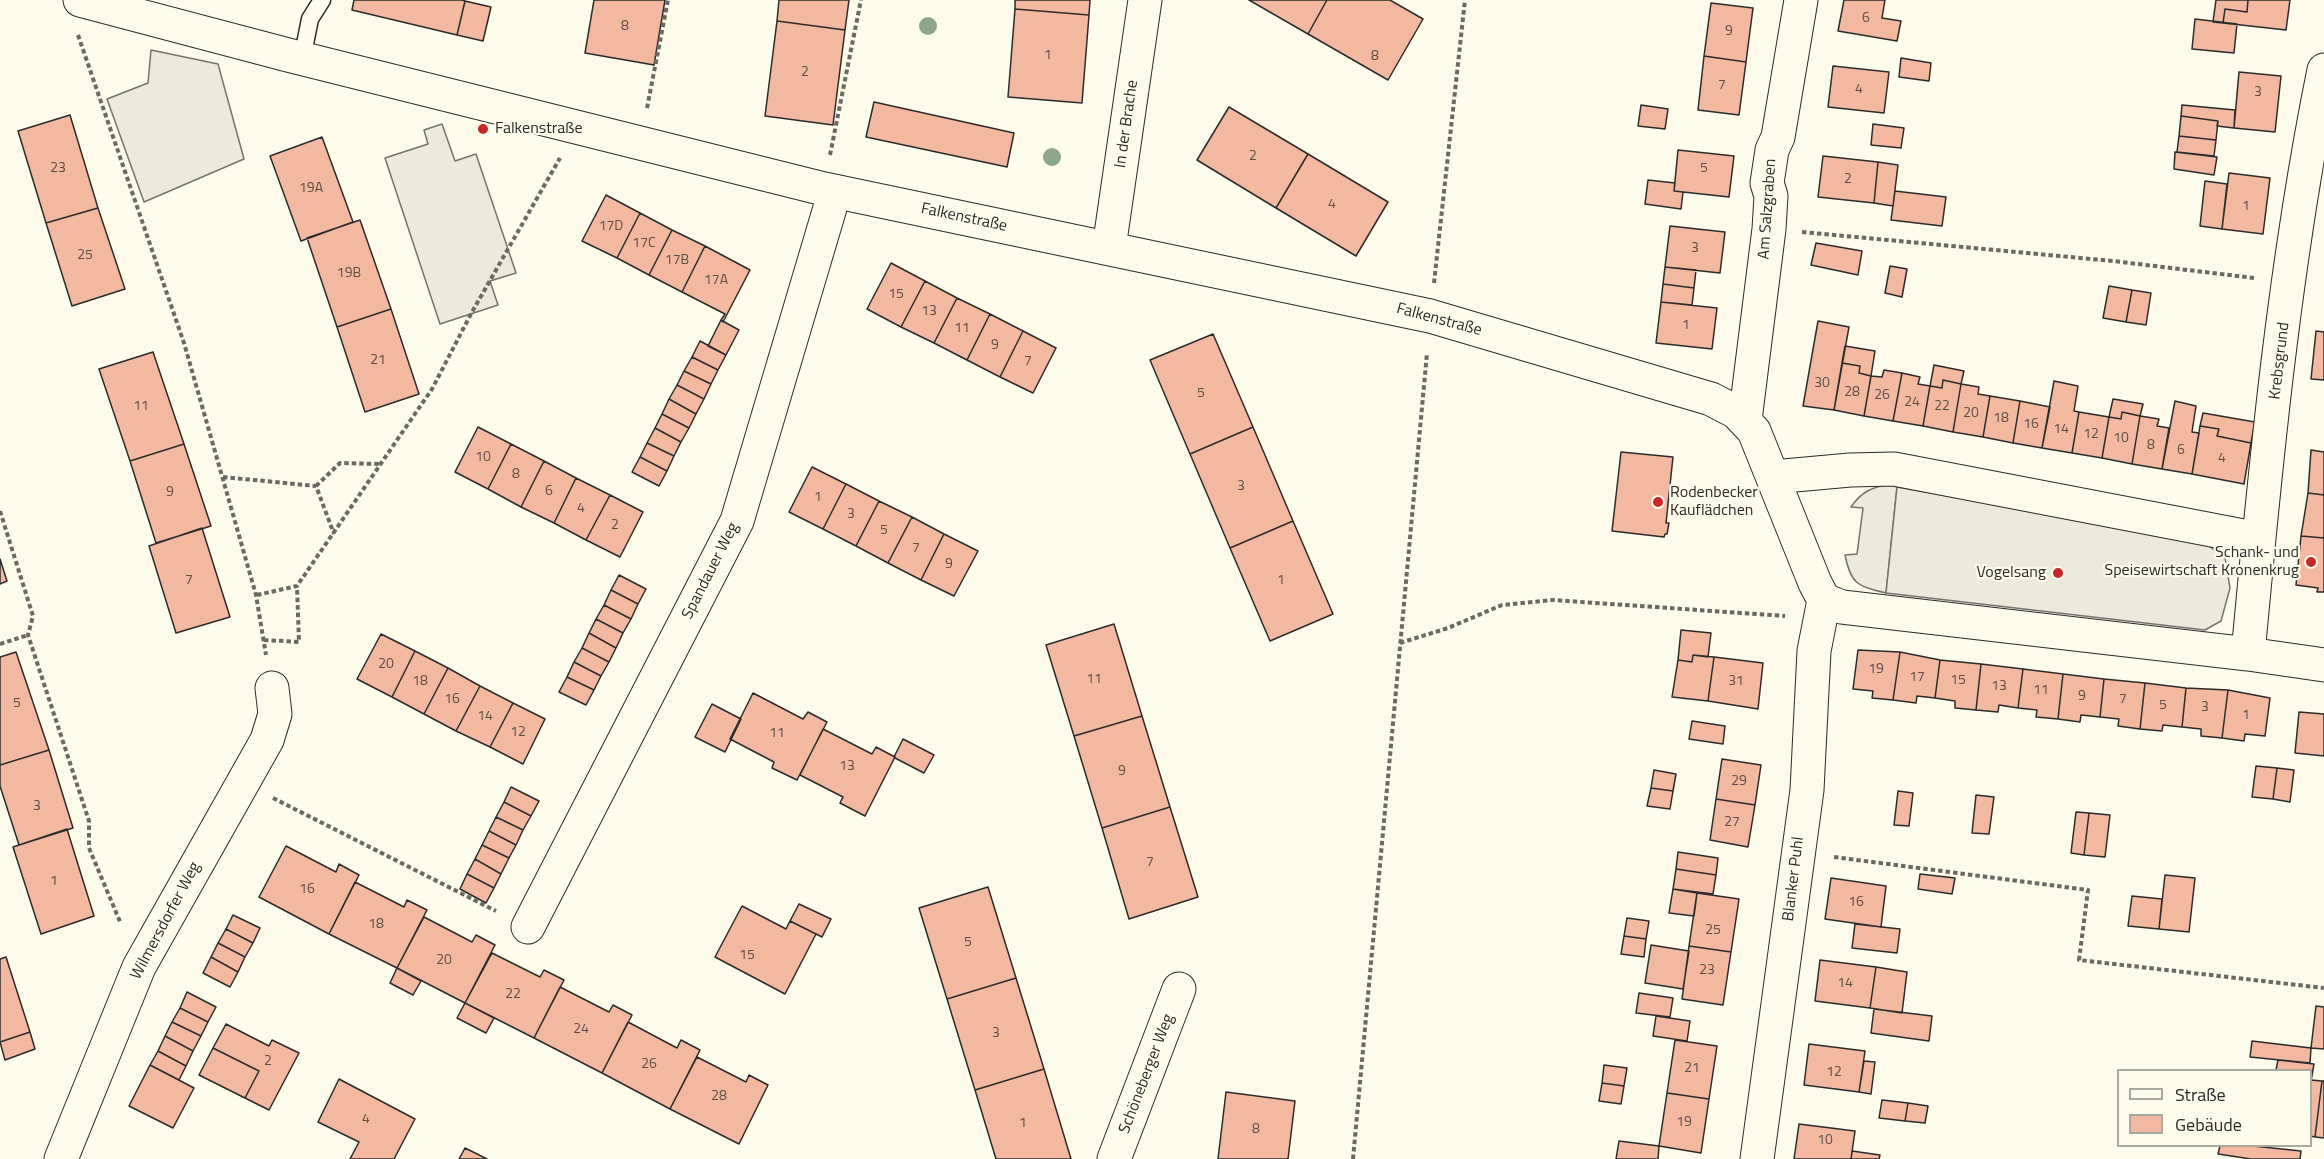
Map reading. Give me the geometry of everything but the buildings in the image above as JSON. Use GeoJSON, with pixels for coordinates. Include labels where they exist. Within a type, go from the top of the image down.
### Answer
{"type":"FeatureCollection","features":[{"type":"Feature","properties":{"kind":"street","name":"In der Brache"},"geometry":{"type":"LineString","coordinates":[[1109,248],[1145,0]]}},
{"type":"Feature","properties":{"kind":"street","name":"Am Salzgraben"},"geometry":{"type":"LineString","coordinates":[[1745,420],[1768,229],[1771,196],[1767,183],[1772,150],[1778,137],[1801,0]]}},
{"type":"Feature","properties":{"kind":"street","name":"Falkenstraße"},"geometry":{"type":"LineString","coordinates":[[78,14],[302,59],[829,190],[1430,316],[1712,399],[1730,408],[1754,431],[1773,477]]}},
{"type":"Feature","properties":{"kind":"street","name":"Krebsgrund"},"geometry":{"type":"LineString","coordinates":[[2248,654],[2289,282],[2324,70]]}},
{"type":"Feature","properties":{"kind":"street","name":"Spandauer Weg"},"geometry":{"type":"LineString","coordinates":[[528,927],[737,521],[829,190]]}},
{"type":"Feature","properties":{"kind":"street"},"geometry":{"type":"LineString","coordinates":[[2259,538],[1894,469],[1830,471],[1773,477],[1815,583],[1824,600],[1842,607],[2248,654],[2324,665]]}},
{"type":"Feature","properties":{"kind":"street","name":"Blanker Puhl"},"geometry":{"type":"LineString","coordinates":[[1757,1159],[1807,790],[1814,651],[1824,600]]}},
{"type":"Feature","properties":{"kind":"street","name":"Wilmersdorfer Weg"},"geometry":{"type":"LineString","coordinates":[[61,1159],[139,967],[267,740],[275,714],[272,688]]}},
{"type":"Feature","properties":{"kind":"street","name":"Schöneberger Weg"},"geometry":{"type":"LineString","coordinates":[[1114,1159],[1179,989]]}},
{"type":"Feature","properties":{"kind":"lane"},"geometry":{"type":"LineString","coordinates":[[302,59],[310,19],[322,0]]}},
{"type":"Feature","properties":{"kind":"path"},"geometry":{"type":"LineString","coordinates":[[640,143],[668,0]]}},
{"type":"Feature","properties":{"kind":"path"},"geometry":{"type":"LineString","coordinates":[[829,190],[861,0]]}},
{"type":"Feature","properties":{"kind":"path"},"geometry":{"type":"LineString","coordinates":[[1353,1159],[1430,316],[1464,0]]}},
{"type":"Feature","properties":{"kind":"path"},"geometry":{"type":"LineString","coordinates":[[78,14],[184,343],[223,477],[256,595],[272,688]]}},
{"type":"Feature","properties":{"kind":"path"},"geometry":{"type":"LineString","coordinates":[[264,640],[299,642],[297,586],[432,389],[472,312],[564,150]]}},
{"type":"Feature","properties":{"kind":"path"},"geometry":{"type":"LineString","coordinates":[[1768,229],[2113,261],[2289,282]]}},
{"type":"Feature","properties":{"kind":"path"},"geometry":{"type":"LineString","coordinates":[[223,477],[316,486],[340,463],[381,464]]}},
{"type":"Feature","properties":{"kind":"path"},"geometry":{"type":"LineString","coordinates":[[316,486],[334,534]]}},
{"type":"Feature","properties":{"kind":"path"},"geometry":{"type":"LineString","coordinates":[[0,512],[33,616],[28,635],[89,822],[89,848],[139,967]]}},
{"type":"Feature","properties":{"kind":"path"},"geometry":{"type":"LineString","coordinates":[[256,595],[297,586]]}},
{"type":"Feature","properties":{"kind":"path"},"geometry":{"type":"LineString","coordinates":[[1400,643],[1448,628],[1502,605],[1553,600],[1778,617],[1797,616],[1824,600]]}},
{"type":"Feature","properties":{"kind":"path"},"geometry":{"type":"LineString","coordinates":[[0,644],[28,635]]}},
{"type":"Feature","properties":{"kind":"path"},"geometry":{"type":"LineString","coordinates":[[243,782],[528,927]]}},
{"type":"Feature","properties":{"kind":"path"},"geometry":{"type":"LineString","coordinates":[[1797,852],[2088,890],[2079,960],[2324,988]]}},
{"type":"Feature","properties":{"kind":"shaded area"},"geometry":{"type":"Polygon","coordinates":[[[151,50],[218,64],[244,159],[144,202],[107,99],[148,83],[151,50]]]}},
{"type":"Feature","properties":{"kind":"shaded area"},"geometry":{"type":"Polygon","coordinates":[[[442,124],[455,161],[476,154],[516,273],[490,281],[498,305],[440,324],[385,158],[428,144],[424,130],[442,124]]]}},
{"type":"Feature","properties":{"kind":"shaded area"},"geometry":{"type":"Polygon","coordinates":[[[1890,484],[1897,487],[1886,593],[1857,583],[1850,573],[1845,555],[1857,554],[1863,508],[1851,507],[1868,491],[1890,484]]]}},
{"type":"Feature","properties":{"kind":"shaded area","name":"Vogelsang"},"geometry":{"type":"Polygon","coordinates":[[[1897,487],[2202,541],[2225,558],[2230,588],[2221,621],[2205,630],[1886,593],[1897,487]]]}},
{"type":"Feature","properties":{"kind":"place","name":"Falkenstraße"},"geometry":{"type":"Point","coordinates":[483,129]}},
{"type":"Feature","properties":{"kind":"place","name":"Rodenbecker Kauflädchen"},"geometry":{"type":"Point","coordinates":[1658,502]}},
{"type":"Feature","properties":{"kind":"place","name":"Schank- und Speisewirtschaft Kronenkrug"},"geometry":{"type":"Point","coordinates":[2311,562]}},
{"type":"Feature","properties":{"kind":"place","name":"Vogelsang"},"geometry":{"type":"Point","coordinates":[2058,573]}}]}
